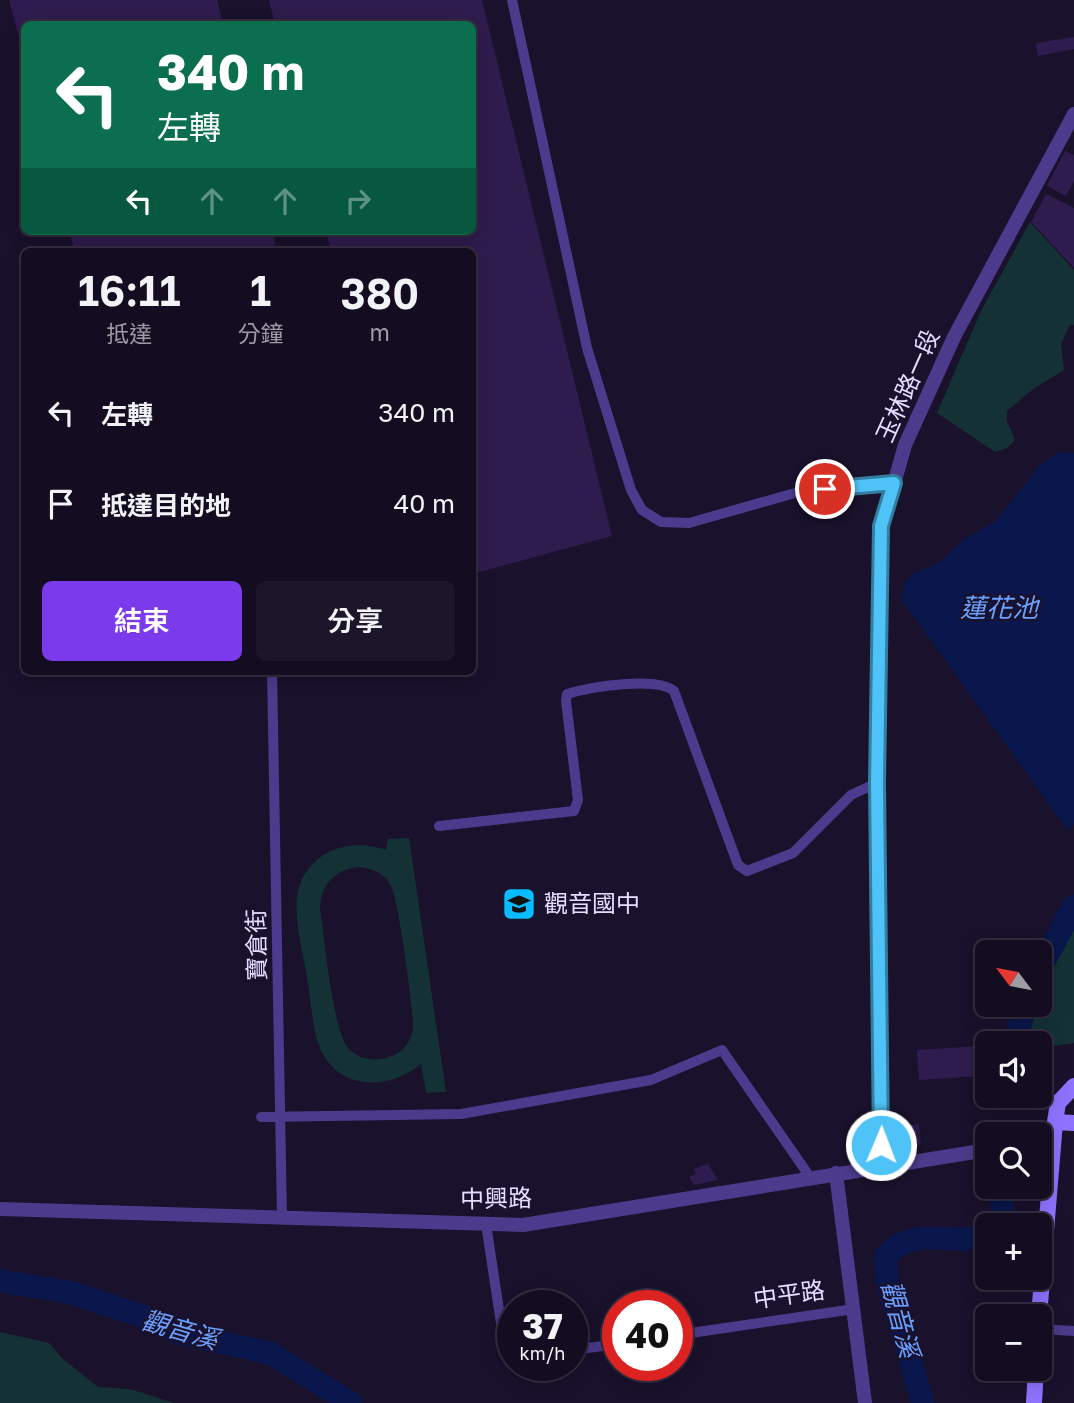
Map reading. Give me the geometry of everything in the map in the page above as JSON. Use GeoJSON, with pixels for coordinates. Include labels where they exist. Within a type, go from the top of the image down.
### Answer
{"type":"FeatureCollection","features":[{"type":"Feature","properties":{"kind":"main road"},"geometry":{"type":"LineString","coordinates":[[1052,1129],[1058,1103],[1074,1086]]}},
{"type":"Feature","properties":{"kind":"main road"},"geometry":{"type":"LineString","coordinates":[[1055,1122],[1074,1122]]}},
{"type":"Feature","properties":{"kind":"main road"},"geometry":{"type":"LineString","coordinates":[[1039,1304],[1044,1199]]}},
{"type":"Feature","properties":{"kind":"main road"},"geometry":{"type":"LineString","coordinates":[[1034,1403],[1035,1381]]}},
{"type":"Feature","properties":{"kind":"street"},"geometry":{"type":"LineString","coordinates":[[512,0],[587,348],[631,490],[642,510],[661,522],[689,523],[802,491],[894,483]]}},
{"type":"Feature","properties":{"kind":"street","name":"玉林路一段"},"geometry":{"type":"LineString","coordinates":[[881,1165],[877,783],[881,526],[905,445],[954,337],[1074,114]]}},
{"type":"Feature","properties":{"kind":"street","name":"寶倉街"},"geometry":{"type":"LineString","coordinates":[[272,675],[282,1217]]}},
{"type":"Feature","properties":{"kind":"street"},"geometry":{"type":"LineString","coordinates":[[439,826],[574,811],[578,800],[566,701],[568,694],[584,689],[662,684],[674,691],[738,865],[747,870],[793,853],[851,794],[877,783]]}},
{"type":"Feature","properties":{"kind":"street"},"geometry":{"type":"LineString","coordinates":[[261,1117],[461,1114],[651,1080],[722,1050],[810,1177]]}},
{"type":"Feature","properties":{"kind":"street","name":"中興路"},"geometry":{"type":"LineString","coordinates":[[0,1209],[523,1225],[975,1152]]}},
{"type":"Feature","properties":{"kind":"street","name":"中平路"},"geometry":{"type":"LineString","coordinates":[[693,1333],[854,1309],[836,1173]]}},
{"type":"Feature","properties":{"kind":"street"},"geometry":{"type":"LineString","coordinates":[[486,1224],[497,1301]]}},
{"type":"Feature","properties":{"kind":"street"},"geometry":{"type":"LineString","coordinates":[[854,1309],[865,1403]]}},
{"type":"Feature","properties":{"kind":"street"},"geometry":{"type":"LineString","coordinates":[[1052,1330],[1074,1331]]}},
{"type":"Feature","properties":{"kind":"green space"},"geometry":{"type":"Polygon","coordinates":[[[1030,222],[1074,270],[1074,325],[1070,325],[1061,344],[1064,370],[1033,389],[1007,411],[1007,421],[1015,440],[1007,448],[995,452],[937,413],[981,311],[1030,222]]]}},
{"type":"Feature","properties":{"kind":"green space"},"geometry":{"type":"Polygon","coordinates":[[[409,838],[446,1092],[426,1093],[421,1064],[392,1080],[362,1082],[347,1077],[324,1057],[317,1040],[299,937],[297,897],[301,882],[308,869],[330,852],[357,845],[386,850],[388,839],[409,838]],[[352,868],[337,874],[323,892],[320,908],[334,1003],[343,1038],[348,1048],[356,1055],[377,1059],[397,1054],[405,1047],[413,1027],[413,1017],[394,895],[386,878],[366,868],[352,868]]]}},
{"type":"Feature","properties":{"kind":"green space"},"geometry":{"type":"Polygon","coordinates":[[[1074,906],[1074,1043],[1052,1046],[1052,1031],[1020,1031],[1023,1017],[1052,1017],[1052,947],[1074,906]]]}},
{"type":"Feature","properties":{"kind":"green space"},"geometry":{"type":"Polygon","coordinates":[[[0,1332],[49,1343],[63,1359],[98,1387],[130,1389],[174,1403],[0,1403],[0,1332]]]}},
{"type":"Feature","properties":{"kind":"water","name":"蓮花池"},"geometry":{"type":"Polygon","coordinates":[[[1059,452],[1074,453],[1074,823],[1069,832],[902,600],[904,585],[912,574],[941,562],[964,539],[996,521],[1039,466],[1059,452]]]}},
{"type":"Feature","properties":{"kind":"building"},"geometry":{"type":"Polygon","coordinates":[[[9,0],[217,0],[222,21],[21,21],[21,45],[9,0]]]}},
{"type":"Feature","properties":{"kind":"building"},"geometry":{"type":"Polygon","coordinates":[[[269,0],[482,0],[612,536],[476,573],[476,248],[330,248],[327,235],[476,235],[476,21],[274,21],[269,0]]]}},
{"type":"Feature","properties":{"kind":"building"},"geometry":{"type":"Polygon","coordinates":[[[1074,37],[1074,49],[1038,56],[1036,43],[1074,37]]]}},
{"type":"Feature","properties":{"kind":"building"},"geometry":{"type":"Polygon","coordinates":[[[1065,151],[1074,155],[1074,181],[1066,196],[1047,186],[1065,151]]]}},
{"type":"Feature","properties":{"kind":"building"},"geometry":{"type":"Polygon","coordinates":[[[1046,194],[1074,208],[1074,268],[1031,222],[1046,194]]]}},
{"type":"Feature","properties":{"kind":"building"},"geometry":{"type":"Polygon","coordinates":[[[70,235],[273,235],[276,248],[74,248],[70,235]]]}},
{"type":"Feature","properties":{"kind":"building"},"geometry":{"type":"Polygon","coordinates":[[[975,1046],[975,1076],[919,1080],[917,1050],[975,1046]]]}},
{"type":"Feature","properties":{"kind":"building"},"geometry":{"type":"Polygon","coordinates":[[[919,1124],[921,1145],[904,1147],[896,1143],[894,1127],[919,1124]]]}},
{"type":"Feature","properties":{"kind":"building"},"geometry":{"type":"Polygon","coordinates":[[[708,1164],[718,1180],[694,1185],[689,1177],[696,1173],[693,1169],[708,1164]]]}},
{"type":"Feature","properties":{"kind":"waterway","name":"觀音溪"},"geometry":{"type":"LineString","coordinates":[[1052,947],[1074,906]]}},
{"type":"Feature","properties":{"kind":"waterway","name":"觀音溪"},"geometry":{"type":"LineString","coordinates":[[1018,1031],[1022,1017]]}},
{"type":"Feature","properties":{"kind":"waterway","name":"觀音溪"},"geometry":{"type":"LineString","coordinates":[[1002,1213],[1003,1199]]}},
{"type":"Feature","properties":{"kind":"waterway","name":"觀音溪"},"geometry":{"type":"LineString","coordinates":[[923,1403],[887,1282],[886,1256],[897,1246],[921,1238],[975,1238]]}},
{"type":"Feature","properties":{"kind":"waterway","name":"觀音溪"},"geometry":{"type":"LineString","coordinates":[[0,1281],[69,1292],[142,1316],[178,1333],[270,1353],[351,1403]]}},
{"type":"Feature","properties":{"kind":"place","name":"觀音國中"},"geometry":{"type":"Point","coordinates":[519,904]}},
{"type":"Feature","properties":{"kind":"route"},"geometry":{"type":"LineString","coordinates":[[825,489],[894,483],[881,526],[877,783],[881,1145]]}}]}
